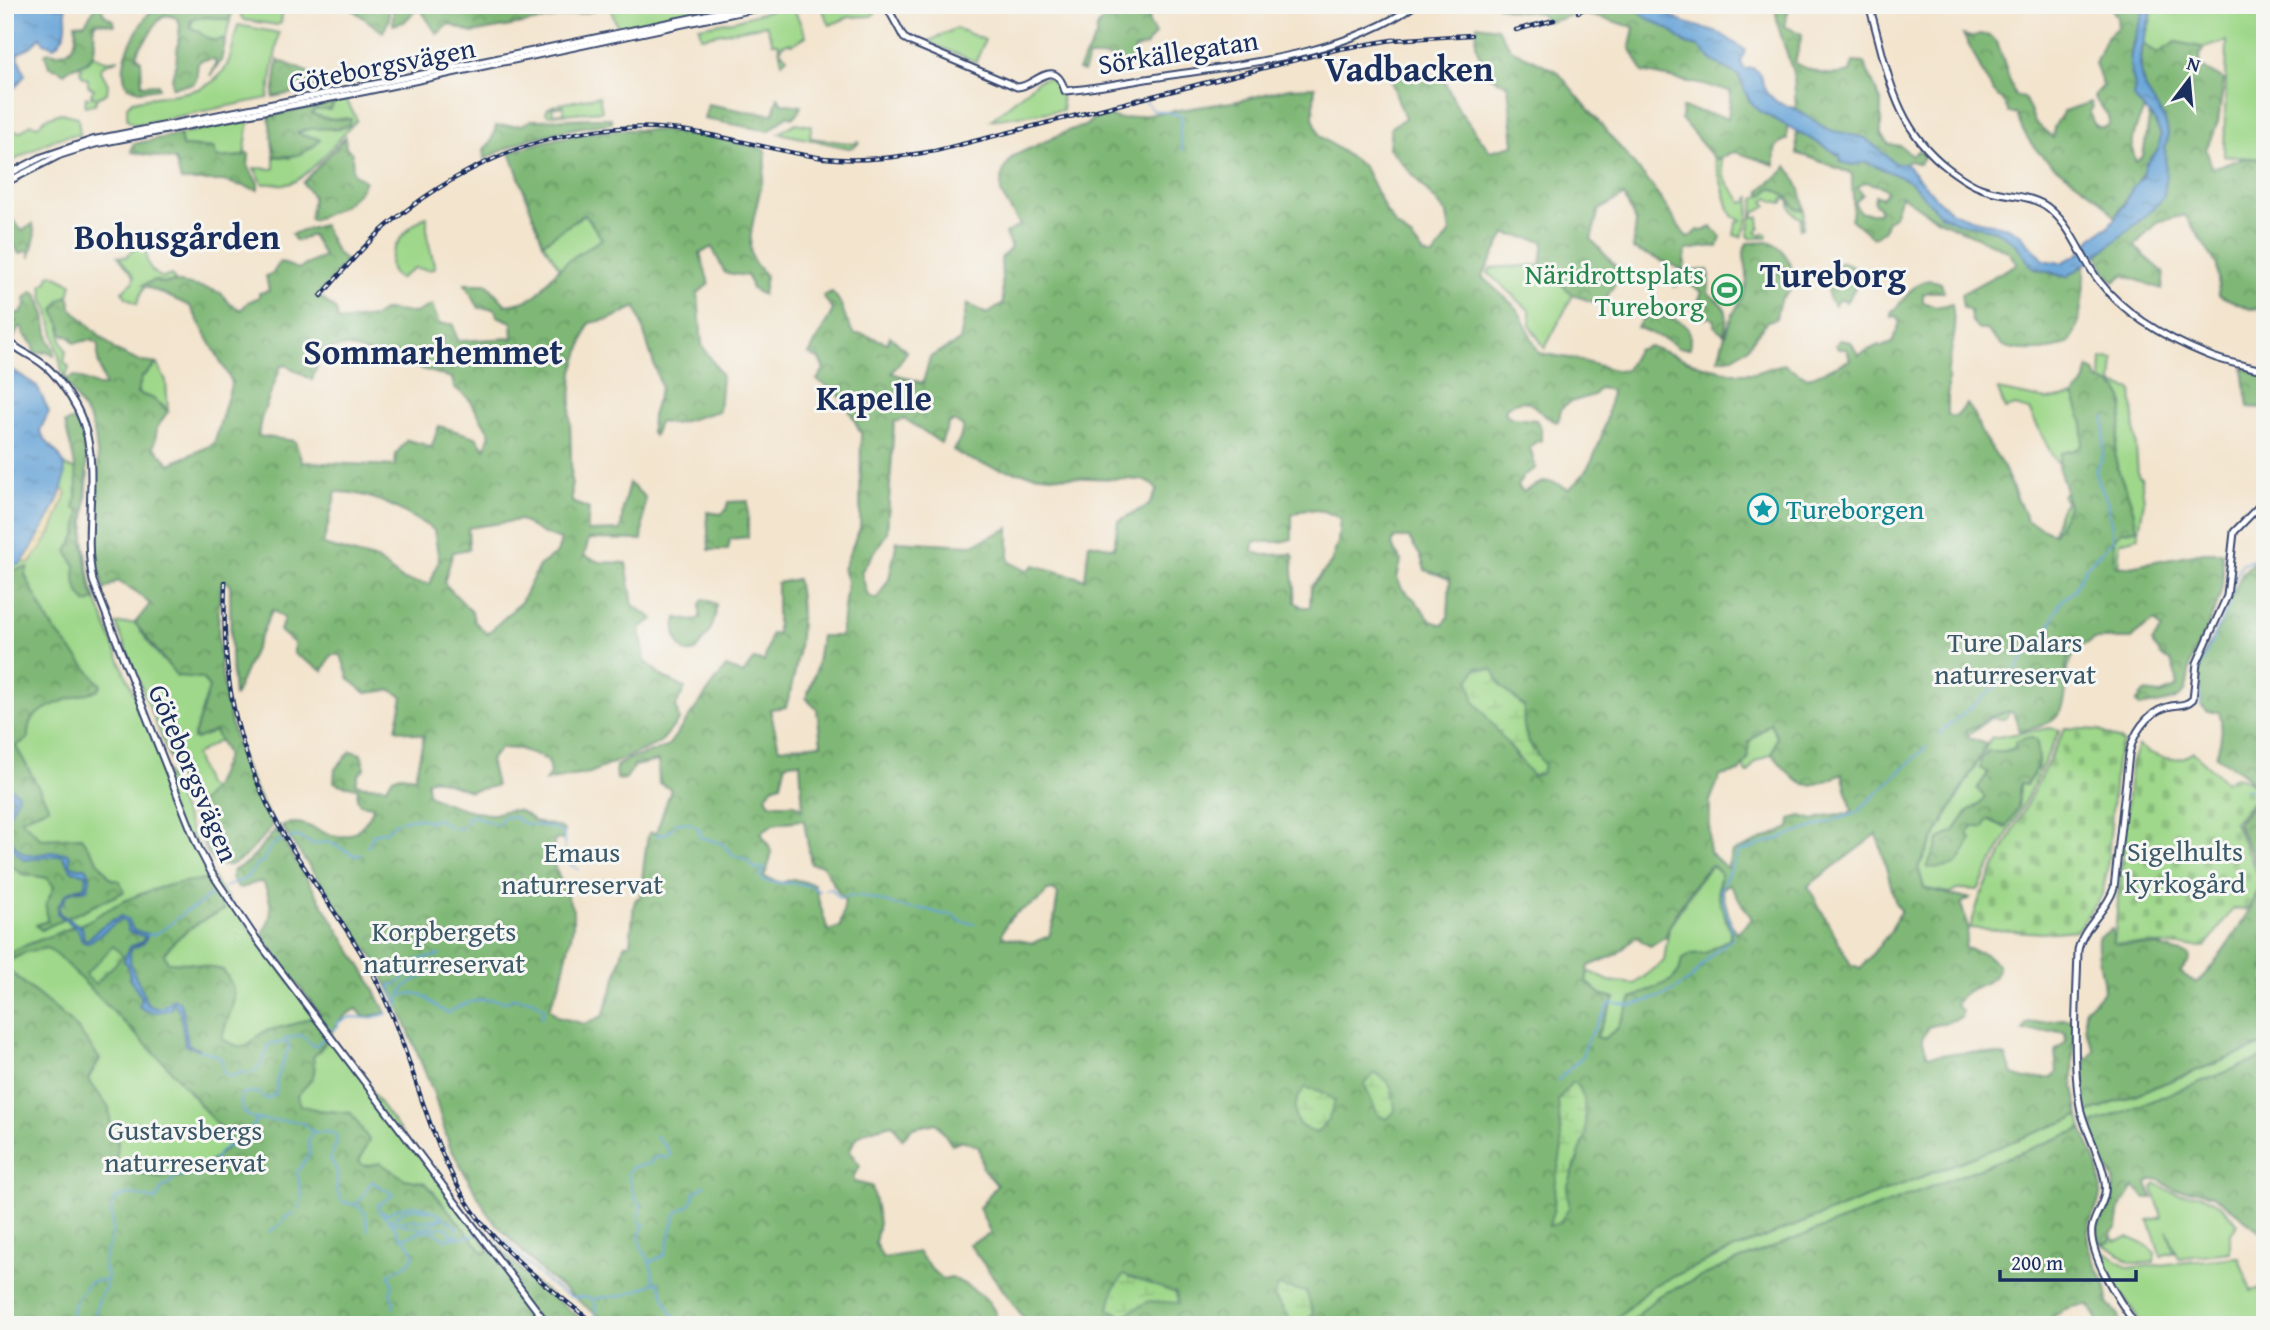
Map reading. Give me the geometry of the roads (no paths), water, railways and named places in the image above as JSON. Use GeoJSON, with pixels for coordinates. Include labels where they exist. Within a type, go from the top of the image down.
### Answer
{"type":"FeatureCollection","features":[{"type":"Feature","properties":{"kind":"street","name":"Göteborgsvägen"},"geometry":{"type":"LineString","coordinates":[[5,183],[60,155],[95,144],[367,91],[752,5]]}},
{"type":"Feature","properties":{"kind":"street","name":"Göteborgsvägen"},"geometry":{"type":"LineString","coordinates":[[5,176],[42,157],[92,140],[745,8],[773,5]]}},
{"type":"Feature","properties":{"kind":"street","name":"Sörkällegatan"},"geometry":{"type":"LineString","coordinates":[[886,5],[903,36],[913,43],[1017,87],[1025,87],[1039,76],[1049,74],[1059,79],[1065,91],[1251,63],[1309,49],[1376,27],[1415,5]]}},
{"type":"Feature","properties":{"kind":"street"},"geometry":{"type":"LineString","coordinates":[[1869,5],[1896,102],[1908,128],[1941,163],[1977,187],[2047,206],[2055,213],[2093,272],[2119,302],[2158,330],[2209,356],[2265,371]]}},
{"type":"Feature","properties":{"kind":"street","name":"Göteborgsvägen"},"geometry":{"type":"LineString","coordinates":[[5,337],[18,350],[39,361],[53,373],[71,398],[87,429],[92,471],[88,559],[93,581],[187,821],[211,872],[252,933],[548,1325]]}},
{"type":"Feature","properties":{"kind":"street"},"geometry":{"type":"LineString","coordinates":[[2136,1325],[2116,1293],[2092,1241],[2092,1228],[2104,1200],[2106,1187],[2079,1098],[2077,1064],[2080,942],[2107,904],[2114,888],[2132,741],[2143,724],[2157,711],[2186,705],[2193,699],[2197,663],[2227,596],[2234,532],[2265,500]]}},
{"type":"Feature","properties":{"kind":"water"},"geometry":{"type":"Polygon","coordinates":[[[5,5],[65,5],[66,23],[65,33],[54,47],[44,43],[40,37],[32,46],[17,54],[25,75],[13,90],[5,93],[5,5]]]}},
{"type":"Feature","properties":{"kind":"water"},"geometry":{"type":"Polygon","coordinates":[[[1631,5],[1655,5],[1680,21],[1721,34],[1745,50],[1741,63],[1745,69],[1753,68],[1760,73],[1766,92],[1777,102],[1796,109],[1829,130],[1865,138],[1895,163],[1905,163],[1938,200],[1953,212],[2008,227],[2020,234],[2044,260],[2061,263],[2079,254],[2092,238],[2108,227],[2125,204],[2132,188],[2143,177],[2145,166],[2159,148],[2161,135],[2153,117],[2133,96],[2135,87],[2130,62],[2145,5],[2152,5],[2141,52],[2140,71],[2146,89],[2168,131],[2163,197],[2134,226],[2066,277],[2032,267],[2017,245],[2005,236],[1992,229],[1941,216],[1910,181],[1867,162],[1852,165],[1841,162],[1840,155],[1760,111],[1749,100],[1739,76],[1713,61],[1699,47],[1687,44],[1631,5]]]}},
{"type":"Feature","properties":{"kind":"water"},"geometry":{"type":"Polygon","coordinates":[[[5,365],[37,386],[49,412],[40,430],[45,440],[60,456],[65,468],[61,491],[49,517],[25,559],[15,565],[5,562],[5,365]]]}},
{"type":"Feature","properties":{"kind":"water"},"geometry":{"type":"Polygon","coordinates":[[[5,786],[10,786],[18,794],[7,821],[12,841],[26,855],[54,852],[70,855],[73,867],[86,867],[89,873],[87,889],[66,895],[59,906],[66,894],[71,891],[85,886],[87,874],[72,871],[62,855],[24,860],[5,838],[5,817],[13,798],[5,786]]]}},
{"type":"Feature","properties":{"kind":"water"},"geometry":{"type":"Polygon","coordinates":[[[59,906],[59,913],[82,927],[84,939],[87,940],[102,926],[121,916],[128,919],[133,930],[148,934],[144,943],[131,949],[130,956],[146,1003],[157,1008],[173,999],[179,1001],[183,1010],[187,1041],[189,1045],[200,1050],[185,1045],[180,1012],[175,1004],[172,1003],[171,1009],[154,1012],[139,1006],[142,998],[130,979],[128,965],[124,961],[129,947],[142,942],[145,937],[128,931],[126,923],[121,919],[88,943],[82,941],[78,930],[57,913],[59,906]]]}},
{"type":"Feature","properties":{"kind":"waterway"},"geometry":{"type":"LineString","coordinates":[[1146,102],[1152,110],[1181,115],[1179,129],[1182,150]]}},
{"type":"Feature","properties":{"kind":"waterway"},"geometry":{"type":"LineString","coordinates":[[1939,734],[2012,673],[2025,656],[2042,643],[2061,601],[2074,591],[2085,568],[2114,539],[2107,501],[2095,473],[2103,455],[2105,417]]}},
{"type":"Feature","properties":{"kind":"waterway"},"geometry":{"type":"LineString","coordinates":[[2199,670],[2230,602],[2234,579],[2242,563],[2265,558]]}},
{"type":"Feature","properties":{"kind":"waterway"},"geometry":{"type":"LineString","coordinates":[[2198,675],[2201,705]]}},
{"type":"Feature","properties":{"kind":"waterway"},"geometry":{"type":"LineString","coordinates":[[1732,932],[1720,889],[1739,852],[1856,813],[1926,747]]}},
{"type":"Feature","properties":{"kind":"waterway"},"geometry":{"type":"LineString","coordinates":[[2256,785],[2265,781]]}},
{"type":"Feature","properties":{"kind":"waterway"},"geometry":{"type":"LineString","coordinates":[[2244,790],[2248,788]]}},
{"type":"Feature","properties":{"kind":"waterway"},"geometry":{"type":"LineString","coordinates":[[465,824],[467,817],[472,815],[494,824],[500,823],[503,817],[515,817],[526,824],[552,827],[563,834],[567,862],[579,870]]}},
{"type":"Feature","properties":{"kind":"waterway"},"geometry":{"type":"LineString","coordinates":[[400,821],[437,819],[450,827]]}},
{"type":"Feature","properties":{"kind":"waterway"},"geometry":{"type":"LineString","coordinates":[[367,847],[374,834],[386,831],[397,822]]}},
{"type":"Feature","properties":{"kind":"waterway"},"geometry":{"type":"LineString","coordinates":[[655,835],[668,832],[676,822],[690,823],[700,830],[700,837],[721,843],[736,857],[743,858],[757,870],[762,867],[764,869],[760,876],[763,880],[807,885],[819,891]]}},
{"type":"Feature","properties":{"kind":"waterway"},"geometry":{"type":"LineString","coordinates":[[454,828],[461,829],[462,826]]}},
{"type":"Feature","properties":{"kind":"waterway"},"geometry":{"type":"LineString","coordinates":[[289,839],[297,836],[314,845],[331,843],[356,856],[362,854]]}},
{"type":"Feature","properties":{"kind":"waterway"},"geometry":{"type":"LineString","coordinates":[[225,887],[247,878],[257,863],[263,862],[272,845],[283,840]]}},
{"type":"Feature","properties":{"kind":"waterway"},"geometry":{"type":"LineString","coordinates":[[825,890],[831,888],[839,898],[865,897],[912,909]]}},
{"type":"Feature","properties":{"kind":"waterway"},"geometry":{"type":"LineString","coordinates":[[147,935],[162,930],[218,891]]}},
{"type":"Feature","properties":{"kind":"waterway"},"geometry":{"type":"LineString","coordinates":[[916,909],[952,914],[960,921],[976,924]]}},
{"type":"Feature","properties":{"kind":"waterway"},"geometry":{"type":"LineString","coordinates":[[1557,1081],[1581,1058],[1589,1038],[1610,1003],[1631,1006],[1665,995],[1690,980],[1711,955],[1733,938]]}},
{"type":"Feature","properties":{"kind":"waterway"},"geometry":{"type":"LineString","coordinates":[[398,1003],[389,985],[395,985],[404,978],[418,960],[440,955]]}},
{"type":"Feature","properties":{"kind":"waterway"},"geometry":{"type":"LineString","coordinates":[[401,993],[408,984],[436,969]]}},
{"type":"Feature","properties":{"kind":"waterway"},"geometry":{"type":"LineString","coordinates":[[393,1011],[399,1005],[400,996],[416,994],[422,995],[448,1013],[476,1001],[507,1002],[512,998],[532,1000],[544,1008],[542,1017]]}},
{"type":"Feature","properties":{"kind":"waterway"},"geometry":{"type":"LineString","coordinates":[[331,1031],[338,1026],[338,1022],[351,1017],[370,1018],[387,1014]]}},
{"type":"Feature","properties":{"kind":"waterway"},"geometry":{"type":"LineString","coordinates":[[284,1039],[301,1035],[315,1047],[325,1037]]}},
{"type":"Feature","properties":{"kind":"waterway"},"geometry":{"type":"LineString","coordinates":[[199,1050],[217,1055],[222,1061],[223,1072],[231,1077],[241,1072],[251,1074],[261,1065],[269,1044],[288,1042],[289,1048],[277,1079],[275,1095],[266,1099],[256,1092],[241,1094],[246,1114],[263,1120],[294,1121],[304,1124],[313,1132],[336,1135],[337,1142],[330,1158],[337,1171],[337,1191],[343,1202],[355,1205],[373,1181],[393,1195],[378,1205],[379,1211],[394,1225],[400,1237],[409,1237],[426,1230],[445,1239],[477,1235]]}},
{"type":"Feature","properties":{"kind":"waterway"},"geometry":{"type":"LineString","coordinates":[[242,1144],[256,1121]]}},
{"type":"Feature","properties":{"kind":"waterway"},"geometry":{"type":"LineString","coordinates":[[299,1208],[302,1197],[297,1172],[310,1153],[308,1139],[313,1132]]}},
{"type":"Feature","properties":{"kind":"waterway"},"geometry":{"type":"LineString","coordinates":[[654,1282],[650,1263],[639,1241],[644,1224],[639,1221],[641,1205],[634,1197],[628,1173],[632,1167],[649,1164],[655,1157],[670,1156],[668,1149],[656,1136]]}},
{"type":"Feature","properties":{"kind":"waterway"},"geometry":{"type":"LineString","coordinates":[[93,1325],[99,1298],[106,1286],[107,1276],[103,1264],[113,1231],[111,1210],[116,1198],[131,1194],[156,1200],[162,1188],[174,1177],[201,1169],[217,1158],[219,1152],[227,1146],[235,1147]]}},
{"type":"Feature","properties":{"kind":"waterway"},"geometry":{"type":"LineString","coordinates":[[650,1262],[665,1255],[676,1213],[690,1205],[695,1192],[705,1185]]}},
{"type":"Feature","properties":{"kind":"waterway"},"geometry":{"type":"LineString","coordinates":[[357,1205],[365,1212],[368,1230]]}},
{"type":"Feature","properties":{"kind":"waterway"},"geometry":{"type":"LineString","coordinates":[[382,1212],[387,1214],[406,1206],[422,1206],[453,1224],[457,1228],[455,1235]]}},
{"type":"Feature","properties":{"kind":"waterway"},"geometry":{"type":"LineString","coordinates":[[390,1220],[406,1210],[429,1211]]}},
{"type":"Feature","properties":{"kind":"waterway"},"geometry":{"type":"LineString","coordinates":[[269,1232],[295,1213]]}},
{"type":"Feature","properties":{"kind":"waterway"},"geometry":{"type":"LineString","coordinates":[[394,1223],[409,1219],[419,1221],[443,1218]]}},
{"type":"Feature","properties":{"kind":"waterway"},"geometry":{"type":"LineString","coordinates":[[400,1224],[419,1229],[440,1220]]}},
{"type":"Feature","properties":{"kind":"waterway"},"geometry":{"type":"LineString","coordinates":[[429,1228],[448,1227],[452,1236],[455,1236]]}},
{"type":"Feature","properties":{"kind":"waterway"},"geometry":{"type":"LineString","coordinates":[[483,1234],[490,1242],[501,1239],[507,1241],[519,1256],[556,1289],[575,1297],[594,1300],[594,1325]]}},
{"type":"Feature","properties":{"kind":"waterway"},"geometry":{"type":"LineString","coordinates":[[393,1308],[394,1301],[390,1294],[393,1284],[389,1274],[407,1264],[414,1256],[404,1238]]}},
{"type":"Feature","properties":{"kind":"waterway"},"geometry":{"type":"LineString","coordinates":[[55,1325],[72,1315],[75,1301],[90,1282],[107,1280]]}},
{"type":"Feature","properties":{"kind":"waterway"},"geometry":{"type":"LineString","coordinates":[[594,1301],[596,1298],[621,1296],[658,1282],[671,1311],[684,1325]]}},
{"type":"Feature","properties":{"kind":"waterway"},"geometry":{"type":"LineString","coordinates":[[386,1325],[391,1314]]}},
{"type":"Feature","properties":{"kind":"waterway"},"geometry":{"type":"LineString","coordinates":[[826,1325],[840,1323],[855,1316]]}},
{"type":"Feature","properties":{"kind":"railway"},"geometry":{"type":"LineString","coordinates":[[1578,12],[1593,5]]}},
{"type":"Feature","properties":{"kind":"railway"},"geometry":{"type":"LineString","coordinates":[[1516,30],[1554,20]]}},
{"type":"Feature","properties":{"kind":"railway"},"geometry":{"type":"LineString","coordinates":[[321,296],[374,237],[427,196],[498,157],[535,143],[574,134],[613,128],[653,128],[694,132],[824,158],[894,157],[935,151],[1339,49],[1392,40],[1471,35]]}},
{"type":"Feature","properties":{"kind":"railway"},"geometry":{"type":"LineString","coordinates":[[225,582],[226,655],[230,689],[246,754],[274,818],[378,984],[448,1167],[474,1212],[504,1248],[596,1325]]}},
{"type":"Feature","properties":{"kind":"place","name":"Näridrottsplats Tureborg"},"geometry":{"type":"Point","coordinates":[1727,290]}},
{"type":"Feature","properties":{"kind":"place","name":"Tureborgen"},"geometry":{"type":"Point","coordinates":[1763,509]}},
{"type":"Feature","properties":{"kind":"district","name":"Vadbacken"},"geometry":{"type":"Point","coordinates":[1409,69]}},
{"type":"Feature","properties":{"kind":"district","name":"Bohusgården"},"geometry":{"type":"Point","coordinates":[177,237]}},
{"type":"Feature","properties":{"kind":"district","name":"Tureborg"},"geometry":{"type":"Point","coordinates":[1833,275]}},
{"type":"Feature","properties":{"kind":"district","name":"Sommarhemmet"},"geometry":{"type":"Point","coordinates":[433,352]}},
{"type":"Feature","properties":{"kind":"district","name":"Kapelle"},"geometry":{"type":"Point","coordinates":[874,398]}},
{"type":"Feature","properties":{"kind":"park label","name":"Ture Dalars naturreservat"},"geometry":{"type":"Point","coordinates":[2015,658]}},
{"type":"Feature","properties":{"kind":"park label","name":"Sigelhults kyrkogård"},"geometry":{"type":"Point","coordinates":[2185,867]}},
{"type":"Feature","properties":{"kind":"park label","name":"Emaus naturreservat"},"geometry":{"type":"Point","coordinates":[582,868]}},
{"type":"Feature","properties":{"kind":"park label","name":"Korpbergets naturreservat"},"geometry":{"type":"Point","coordinates":[444,947]}},
{"type":"Feature","properties":{"kind":"park label","name":"Gustavsbergs naturreservat"},"geometry":{"type":"Point","coordinates":[185,1146]}}]}
